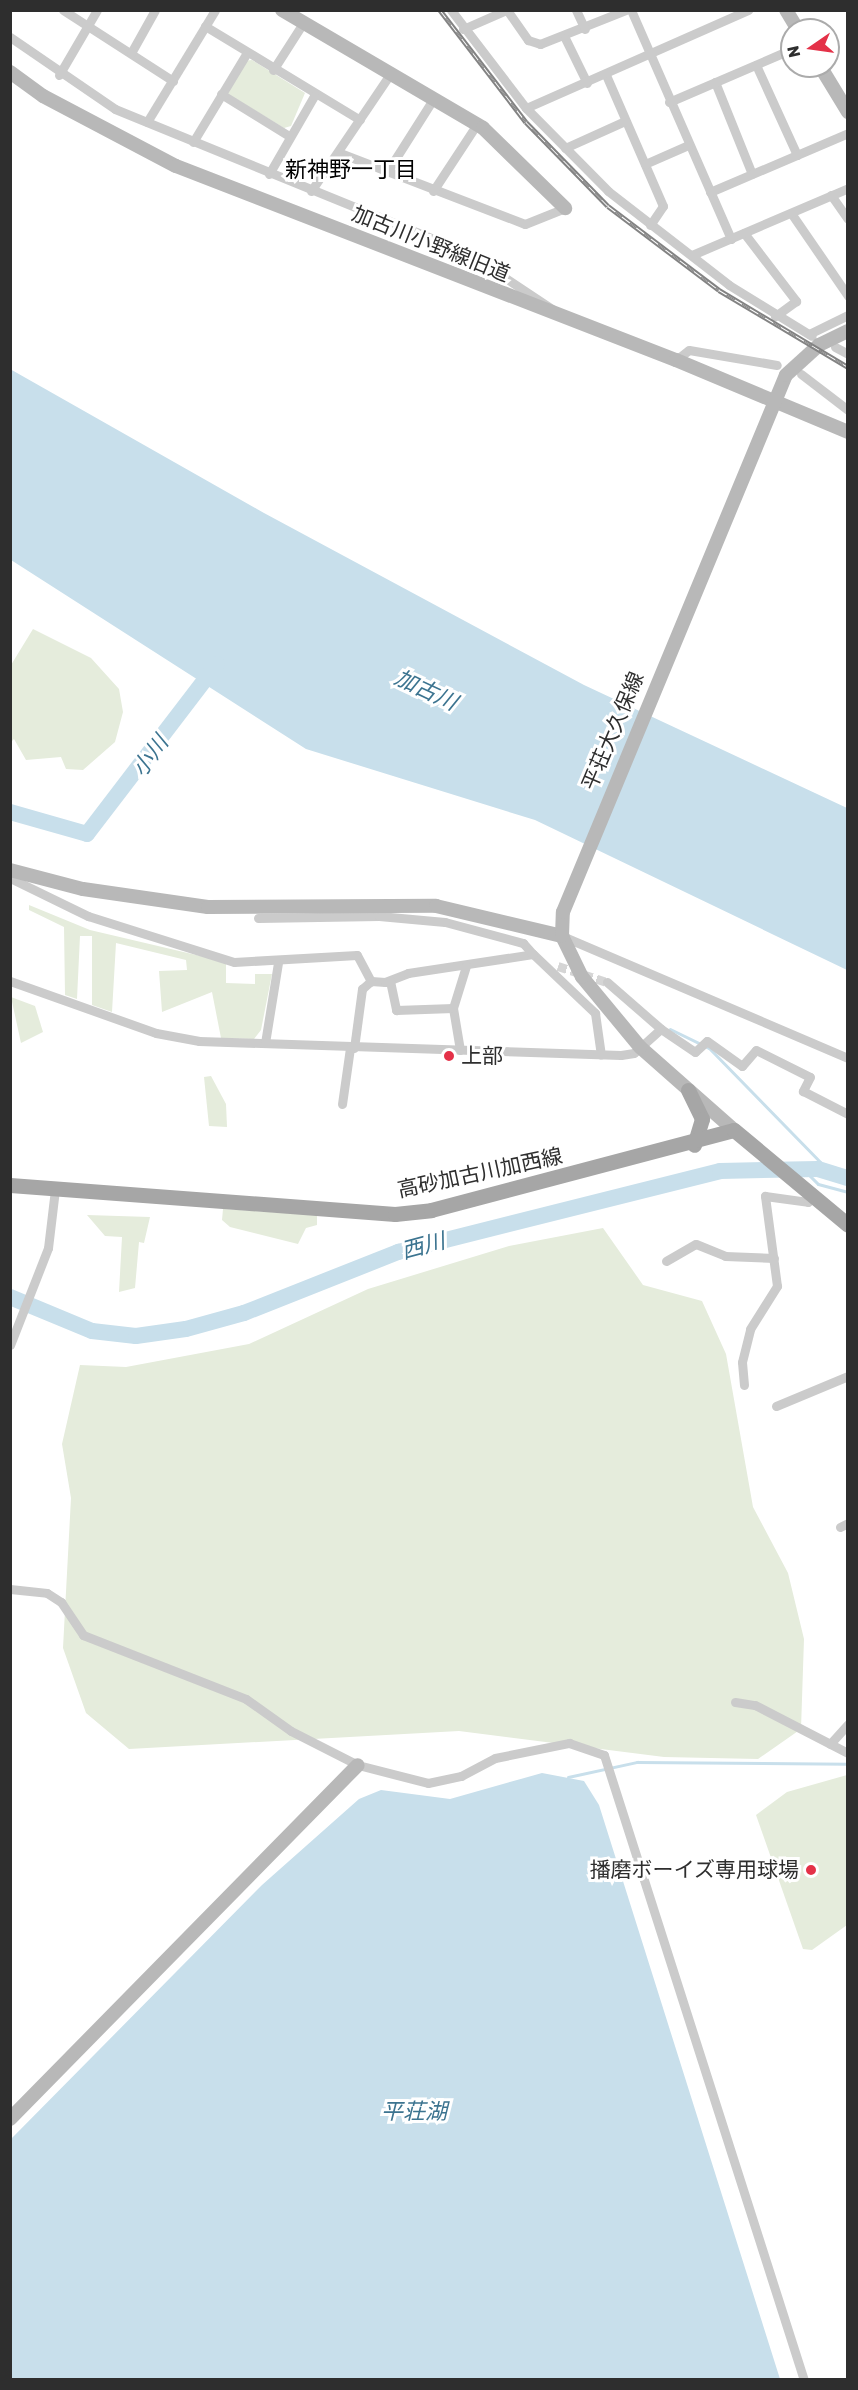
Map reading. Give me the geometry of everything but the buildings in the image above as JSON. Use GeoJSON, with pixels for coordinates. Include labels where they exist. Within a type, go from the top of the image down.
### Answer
{"type":"FeatureCollection","features":[{"type":"Feature","properties":{"kind":"main road"},"geometry":{"type":"LineString","coordinates":[[688,1090],[702,1119],[693,1145]]}},
{"type":"Feature","properties":{"kind":"main road"},"geometry":{"type":"LineString","coordinates":[[734,1130],[848,1225]]}},
{"type":"Feature","properties":{"kind":"main road","name":"高砂加古川加西線"},"geometry":{"type":"LineString","coordinates":[[10,1185],[395,1214],[693,1145],[734,1130]]}},
{"type":"Feature","properties":{"kind":"street"},"geometry":{"type":"LineString","coordinates":[[63,10],[173,81]]}},
{"type":"Feature","properties":{"kind":"street"},"geometry":{"type":"LineString","coordinates":[[59,75],[97,10]]}},
{"type":"Feature","properties":{"kind":"street"},"geometry":{"type":"LineString","coordinates":[[130,53],[155,10]]}},
{"type":"Feature","properties":{"kind":"street"},"geometry":{"type":"LineString","coordinates":[[147,122],[215,10]]}},
{"type":"Feature","properties":{"kind":"street"},"geometry":{"type":"LineString","coordinates":[[282,10],[477,124],[565,208],[525,224],[340,153]]}},
{"type":"Feature","properties":{"kind":"street"},"geometry":{"type":"LineString","coordinates":[[451,10],[463,29],[526,108],[565,148],[650,225],[775,316],[813,338],[848,315]]}},
{"type":"Feature","properties":{"kind":"street"},"geometry":{"type":"LineString","coordinates":[[463,29],[507,10],[528,40],[540,44],[565,38],[626,10]]}},
{"type":"Feature","properties":{"kind":"street"},"geometry":{"type":"LineString","coordinates":[[576,10],[585,28]]}},
{"type":"Feature","properties":{"kind":"street"},"geometry":{"type":"LineString","coordinates":[[631,10],[648,57],[731,239]]}},
{"type":"Feature","properties":{"kind":"street"},"geometry":{"type":"LineString","coordinates":[[526,108],[648,57],[748,10]]}},
{"type":"Feature","properties":{"kind":"street"},"geometry":{"type":"LineString","coordinates":[[273,70],[303,23]]}},
{"type":"Feature","properties":{"kind":"street"},"geometry":{"type":"LineString","coordinates":[[206,26],[314,96],[360,120]]}},
{"type":"Feature","properties":{"kind":"street"},"geometry":{"type":"LineString","coordinates":[[10,37],[59,75],[147,122],[468,254],[563,320]]}},
{"type":"Feature","properties":{"kind":"street"},"geometry":{"type":"LineString","coordinates":[[565,38],[587,83]]}},
{"type":"Feature","properties":{"kind":"street"},"geometry":{"type":"LineString","coordinates":[[193,142],[246,54]]}},
{"type":"Feature","properties":{"kind":"street"},"geometry":{"type":"LineString","coordinates":[[669,102],[780,54]]}},
{"type":"Feature","properties":{"kind":"street"},"geometry":{"type":"LineString","coordinates":[[756,64],[797,155]]}},
{"type":"Feature","properties":{"kind":"street","name":"加古川小野線旧道"},"geometry":{"type":"LineString","coordinates":[[10,72],[43,96],[176,166],[563,320],[676,360],[773,407],[848,432]]}},
{"type":"Feature","properties":{"kind":"street"},"geometry":{"type":"LineString","coordinates":[[311,191],[340,153],[391,73]]}},
{"type":"Feature","properties":{"kind":"street"},"geometry":{"type":"LineString","coordinates":[[606,75],[663,206],[650,225]]}},
{"type":"Feature","properties":{"kind":"street"},"geometry":{"type":"LineString","coordinates":[[827,78],[848,111]]}},
{"type":"Feature","properties":{"kind":"street"},"geometry":{"type":"LineString","coordinates":[[715,82],[752,174]]}},
{"type":"Feature","properties":{"kind":"street"},"geometry":{"type":"LineString","coordinates":[[221,94],[289,136]]}},
{"type":"Feature","properties":{"kind":"street"},"geometry":{"type":"LineString","coordinates":[[269,174],[314,96]]}},
{"type":"Feature","properties":{"kind":"street"},"geometry":{"type":"LineString","coordinates":[[387,172],[434,98]]}},
{"type":"Feature","properties":{"kind":"street"},"geometry":{"type":"LineString","coordinates":[[565,148],[625,121]]}},
{"type":"Feature","properties":{"kind":"street"},"geometry":{"type":"LineString","coordinates":[[433,190],[477,124]]}},
{"type":"Feature","properties":{"kind":"street"},"geometry":{"type":"LineString","coordinates":[[710,192],[848,132]]}},
{"type":"Feature","properties":{"kind":"street"},"geometry":{"type":"LineString","coordinates":[[645,164],[688,145]]}},
{"type":"Feature","properties":{"kind":"street"},"geometry":{"type":"LineString","coordinates":[[692,255],[848,189]]}},
{"type":"Feature","properties":{"kind":"street"},"geometry":{"type":"LineString","coordinates":[[831,195],[848,219]]}},
{"type":"Feature","properties":{"kind":"street"},"geometry":{"type":"LineString","coordinates":[[791,213],[848,296]]}},
{"type":"Feature","properties":{"kind":"street"},"geometry":{"type":"LineString","coordinates":[[744,233],[796,301],[775,316]]}},
{"type":"Feature","properties":{"kind":"street","name":"平荘大久保線"},"geometry":{"type":"LineString","coordinates":[[562,932],[570,885],[786,375],[803,356],[813,338],[848,332]]}},
{"type":"Feature","properties":{"kind":"street"},"geometry":{"type":"LineString","coordinates":[[835,347],[848,354]]}},
{"type":"Feature","properties":{"kind":"street"},"geometry":{"type":"LineString","coordinates":[[676,360],[689,350],[777,365]]}},
{"type":"Feature","properties":{"kind":"street"},"geometry":{"type":"LineString","coordinates":[[801,374],[848,410]]}},
{"type":"Feature","properties":{"kind":"street"},"geometry":{"type":"LineString","coordinates":[[10,870],[83,889],[208,907],[436,906],[562,932],[848,1058]]}},
{"type":"Feature","properties":{"kind":"street"},"geometry":{"type":"LineString","coordinates":[[10,878],[115,926],[173,939],[234,962],[278,963],[357,955],[370,981]]}},
{"type":"Feature","properties":{"kind":"street"},"geometry":{"type":"LineString","coordinates":[[258,918],[379,916],[446,922],[523,943],[595,1013],[601,1055]]}},
{"type":"Feature","properties":{"kind":"street"},"geometry":{"type":"LineString","coordinates":[[562,932],[582,977],[640,1047],[734,1130]]}},
{"type":"Feature","properties":{"kind":"street"},"geometry":{"type":"LineString","coordinates":[[342,1104],[362,989],[370,981],[390,981],[408,973],[537,958],[558,966]]}},
{"type":"Feature","properties":{"kind":"street"},"geometry":{"type":"LineString","coordinates":[[265,1043],[278,963]]}},
{"type":"Feature","properties":{"kind":"street"},"geometry":{"type":"LineString","coordinates":[[460,1050],[453,1008],[466,966]]}},
{"type":"Feature","properties":{"kind":"street"},"geometry":{"type":"LineString","coordinates":[[10,981],[156,1033],[265,1043],[352,1048],[628,1055],[661,1029]]}},
{"type":"Feature","properties":{"kind":"street"},"geometry":{"type":"LineString","coordinates":[[390,981],[396,1010],[453,1008]]}},
{"type":"Feature","properties":{"kind":"street"},"geometry":{"type":"LineString","coordinates":[[608,982],[661,1029],[695,1052],[707,1041],[742,1066],[756,1050],[810,1077],[803,1091],[848,1114]]}},
{"type":"Feature","properties":{"kind":"street"},"geometry":{"type":"LineString","coordinates":[[10,1345],[48,1248],[56,1189]]}},
{"type":"Feature","properties":{"kind":"street"},"geometry":{"type":"LineString","coordinates":[[744,1385],[742,1362],[750,1329],[777,1286],[765,1196],[807,1202],[809,1194]]}},
{"type":"Feature","properties":{"kind":"street"},"geometry":{"type":"LineString","coordinates":[[666,1261],[696,1244],[725,1256],[774,1258]]}},
{"type":"Feature","properties":{"kind":"street"},"geometry":{"type":"LineString","coordinates":[[776,1406],[848,1376]]}},
{"type":"Feature","properties":{"kind":"street"},"geometry":{"type":"LineString","coordinates":[[10,1589],[47,1593],[61,1602],[84,1635],[246,1699],[299,1736],[358,1765],[428,1783],[461,1776],[495,1758],[569,1743],[604,1755],[804,2379]]}},
{"type":"Feature","properties":{"kind":"street"},"geometry":{"type":"LineString","coordinates":[[735,1702],[755,1705],[848,1753]]}},
{"type":"Feature","properties":{"kind":"street"},"geometry":{"type":"LineString","coordinates":[[830,1744],[848,1724]]}},
{"type":"Feature","properties":{"kind":"street"},"geometry":{"type":"LineString","coordinates":[[10,2119],[358,1765]]}},
{"type":"Feature","properties":{"kind":"green space"},"geometry":{"type":"Polygon","coordinates":[[[252,60],[305,93],[291,126],[284,128],[228,94],[243,61],[252,60]]]}},
{"type":"Feature","properties":{"kind":"green space"},"geometry":{"type":"Polygon","coordinates":[[[33,629],[91,658],[119,689],[123,712],[115,742],[83,770],[66,769],[61,757],[26,760],[14,739],[11,742],[11,665],[33,629]]]}},
{"type":"Feature","properties":{"kind":"green space"},"geometry":{"type":"Polygon","coordinates":[[[29,905],[90,930],[226,962],[226,983],[255,984],[255,974],[272,974],[261,1030],[254,1039],[221,1038],[212,992],[162,1012],[159,971],[187,970],[186,960],[116,943],[112,1012],[92,1005],[92,936],[80,936],[77,999],[65,995],[64,927],[29,910],[29,905]]]}},
{"type":"Feature","properties":{"kind":"green space"},"geometry":{"type":"Polygon","coordinates":[[[11,997],[35,1006],[43,1032],[21,1043],[11,997]]]}},
{"type":"Feature","properties":{"kind":"green space"},"geometry":{"type":"Polygon","coordinates":[[[211,1076],[226,1104],[227,1127],[209,1126],[204,1077],[211,1076]]]}},
{"type":"Feature","properties":{"kind":"green space"},"geometry":{"type":"Polygon","coordinates":[[[223,1209],[317,1215],[317,1225],[306,1228],[298,1244],[230,1227],[222,1220],[223,1209]]]}},
{"type":"Feature","properties":{"kind":"green space"},"geometry":{"type":"Polygon","coordinates":[[[87,1215],[150,1217],[144,1243],[139,1242],[135,1288],[119,1292],[122,1237],[105,1236],[87,1215]]]}},
{"type":"Feature","properties":{"kind":"green space"},"geometry":{"type":"Polygon","coordinates":[[[603,1228],[643,1285],[702,1301],[726,1354],[753,1507],[788,1573],[804,1639],[801,1729],[758,1759],[664,1757],[459,1731],[129,1749],[86,1713],[63,1648],[71,1498],[62,1444],[80,1365],[126,1367],[249,1344],[368,1289],[509,1246],[603,1228]]]}},
{"type":"Feature","properties":{"kind":"green space","name":"播磨ボーイズ専用球場"},"geometry":{"type":"Polygon","coordinates":[[[847,1775],[847,1925],[812,1950],[803,1949],[756,1815],[787,1792],[847,1775]]]}},
{"type":"Feature","properties":{"kind":"water","name":"加古川"},"geometry":{"type":"Polygon","coordinates":[[[10,369],[264,513],[584,685],[847,808],[847,970],[535,820],[306,749],[11,560],[10,369]]]}},
{"type":"Feature","properties":{"kind":"water","name":"平荘湖"},"geometry":{"type":"Polygon","coordinates":[[[542,1773],[584,1781],[599,1805],[780,2379],[11,2379],[11,2139],[262,1885],[359,1799],[381,1790],[450,1799],[542,1773]]]}},
{"type":"Feature","properties":{"kind":"waterway","name":"小川"},"geometry":{"type":"LineString","coordinates":[[10,812],[87,834],[217,664]]}},
{"type":"Feature","properties":{"kind":"waterway"},"geometry":{"type":"LineString","coordinates":[[670,1029],[709,1048],[832,1174]]}},
{"type":"Feature","properties":{"kind":"waterway"},"geometry":{"type":"LineString","coordinates":[[803,1169],[818,1184],[848,1192]]}},
{"type":"Feature","properties":{"kind":"waterway","name":"西川"},"geometry":{"type":"LineString","coordinates":[[10,1297],[92,1331],[136,1336],[186,1329],[244,1313],[398,1252],[720,1171],[818,1169],[848,1178]]}},
{"type":"Feature","properties":{"kind":"waterway"},"geometry":{"type":"LineString","coordinates":[[568,1777],[637,1762],[848,1764]]}},
{"type":"Feature","properties":{"kind":"tunnel"},"geometry":{"type":"LineString","coordinates":[[558,966],[607,982]]}},
{"type":"Feature","properties":{"kind":"railway"},"geometry":{"type":"LineString","coordinates":[[440,10],[526,122],[608,206],[719,290],[848,367]]}},
{"type":"Feature","properties":{"kind":"place","name":"上部"},"geometry":{"type":"Point","coordinates":[449,1056]}},
{"type":"Feature","properties":{"kind":"place","name":"播磨ボーイズ専用球場"},"geometry":{"type":"Point","coordinates":[811,1870]}},
{"type":"Feature","properties":{"kind":"district","name":"新神野一丁目"},"geometry":{"type":"Point","coordinates":[351,170]}}]}
